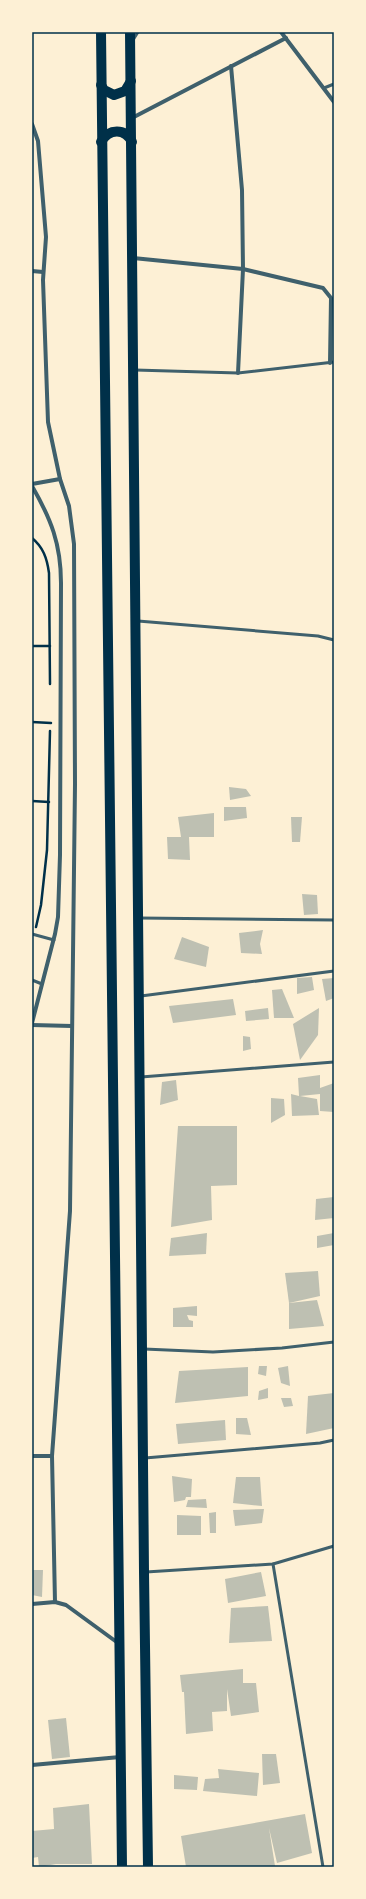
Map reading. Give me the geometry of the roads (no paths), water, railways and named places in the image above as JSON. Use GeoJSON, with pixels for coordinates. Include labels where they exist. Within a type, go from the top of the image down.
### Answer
{"type":"FeatureCollection","features":[{"type":"Feature","properties":{"kind":"main road"},"geometry":{"type":"LineString","coordinates":[[101,32],[101,142],[122,1867]]}},
{"type":"Feature","properties":{"kind":"main road"},"geometry":{"type":"LineString","coordinates":[[130,32],[148,1867]]}},
{"type":"Feature","properties":{"kind":"main road"},"geometry":{"type":"LineString","coordinates":[[101,85],[104,90],[114,95],[125,91],[131,81]]}},
{"type":"Feature","properties":{"kind":"main road"},"geometry":{"type":"LineString","coordinates":[[101,142],[107,134],[117,131],[126,134],[132,142]]}},
{"type":"Feature","properties":{"kind":"street"},"geometry":{"type":"LineString","coordinates":[[281,32],[334,102]]}},
{"type":"Feature","properties":{"kind":"street"},"geometry":{"type":"LineString","coordinates":[[132,118],[286,38]]}},
{"type":"Feature","properties":{"kind":"street"},"geometry":{"type":"LineString","coordinates":[[231,66],[242,190],[243,269],[238,373]]}},
{"type":"Feature","properties":{"kind":"street"},"geometry":{"type":"LineString","coordinates":[[32,124],[38,141],[46,237],[43,272],[48,422],[60,479],[69,506],[74,544],[75,784],[70,1211],[52,1456],[55,1602]]}},
{"type":"Feature","properties":{"kind":"street"},"geometry":{"type":"LineString","coordinates":[[133,258],[243,269],[326,290],[331,298],[332,362]]}},
{"type":"Feature","properties":{"kind":"street"},"geometry":{"type":"LineString","coordinates":[[32,271],[43,272]]}},
{"type":"Feature","properties":{"kind":"street"},"geometry":{"type":"LineString","coordinates":[[60,479],[32,485],[52,525],[58,544],[61,568],[60,855],[58,917],[54,940],[34,1008],[32,1024],[72,1026]]}},
{"type":"Feature","properties":{"kind":"street"},"geometry":{"type":"LineString","coordinates":[[32,1456],[52,1456]]}},
{"type":"Feature","properties":{"kind":"street"},"geometry":{"type":"LineString","coordinates":[[32,1604],[55,1602],[69,1606],[120,1644]]}},
{"type":"Feature","properties":{"kind":"street"},"geometry":{"type":"LineString","coordinates":[[32,1765],[121,1757]]}},
{"type":"Feature","properties":{"kind":"lane"},"geometry":{"type":"LineString","coordinates":[[130,45],[138,32]]}},
{"type":"Feature","properties":{"kind":"lane"},"geometry":{"type":"LineString","coordinates":[[324,88],[334,84]]}},
{"type":"Feature","properties":{"kind":"lane"},"geometry":{"type":"LineString","coordinates":[[134,370],[238,373],[332,362]]}},
{"type":"Feature","properties":{"kind":"lane"},"geometry":{"type":"LineString","coordinates":[[136,621],[318,636],[334,640]]}},
{"type":"Feature","properties":{"kind":"lane"},"geometry":{"type":"LineString","coordinates":[[139,918],[334,920]]}},
{"type":"Feature","properties":{"kind":"lane"},"geometry":{"type":"LineString","coordinates":[[33,934],[54,940]]}},
{"type":"Feature","properties":{"kind":"lane"},"geometry":{"type":"LineString","coordinates":[[139,996],[334,971]]}},
{"type":"Feature","properties":{"kind":"lane"},"geometry":{"type":"LineString","coordinates":[[32,980],[42,984]]}},
{"type":"Feature","properties":{"kind":"lane"},"geometry":{"type":"LineString","coordinates":[[140,1078],[334,1062]]}},
{"type":"Feature","properties":{"kind":"lane"},"geometry":{"type":"LineString","coordinates":[[142,1348],[213,1352],[275,1349],[334,1342]]}},
{"type":"Feature","properties":{"kind":"lane"},"geometry":{"type":"LineString","coordinates":[[143,1458],[320,1443],[334,1440]]}},
{"type":"Feature","properties":{"kind":"lane"},"geometry":{"type":"LineString","coordinates":[[144,1572],[274,1564],[334,1546]]}},
{"type":"Feature","properties":{"kind":"lane"},"geometry":{"type":"LineString","coordinates":[[274,1564],[323,1867]]}}]}
